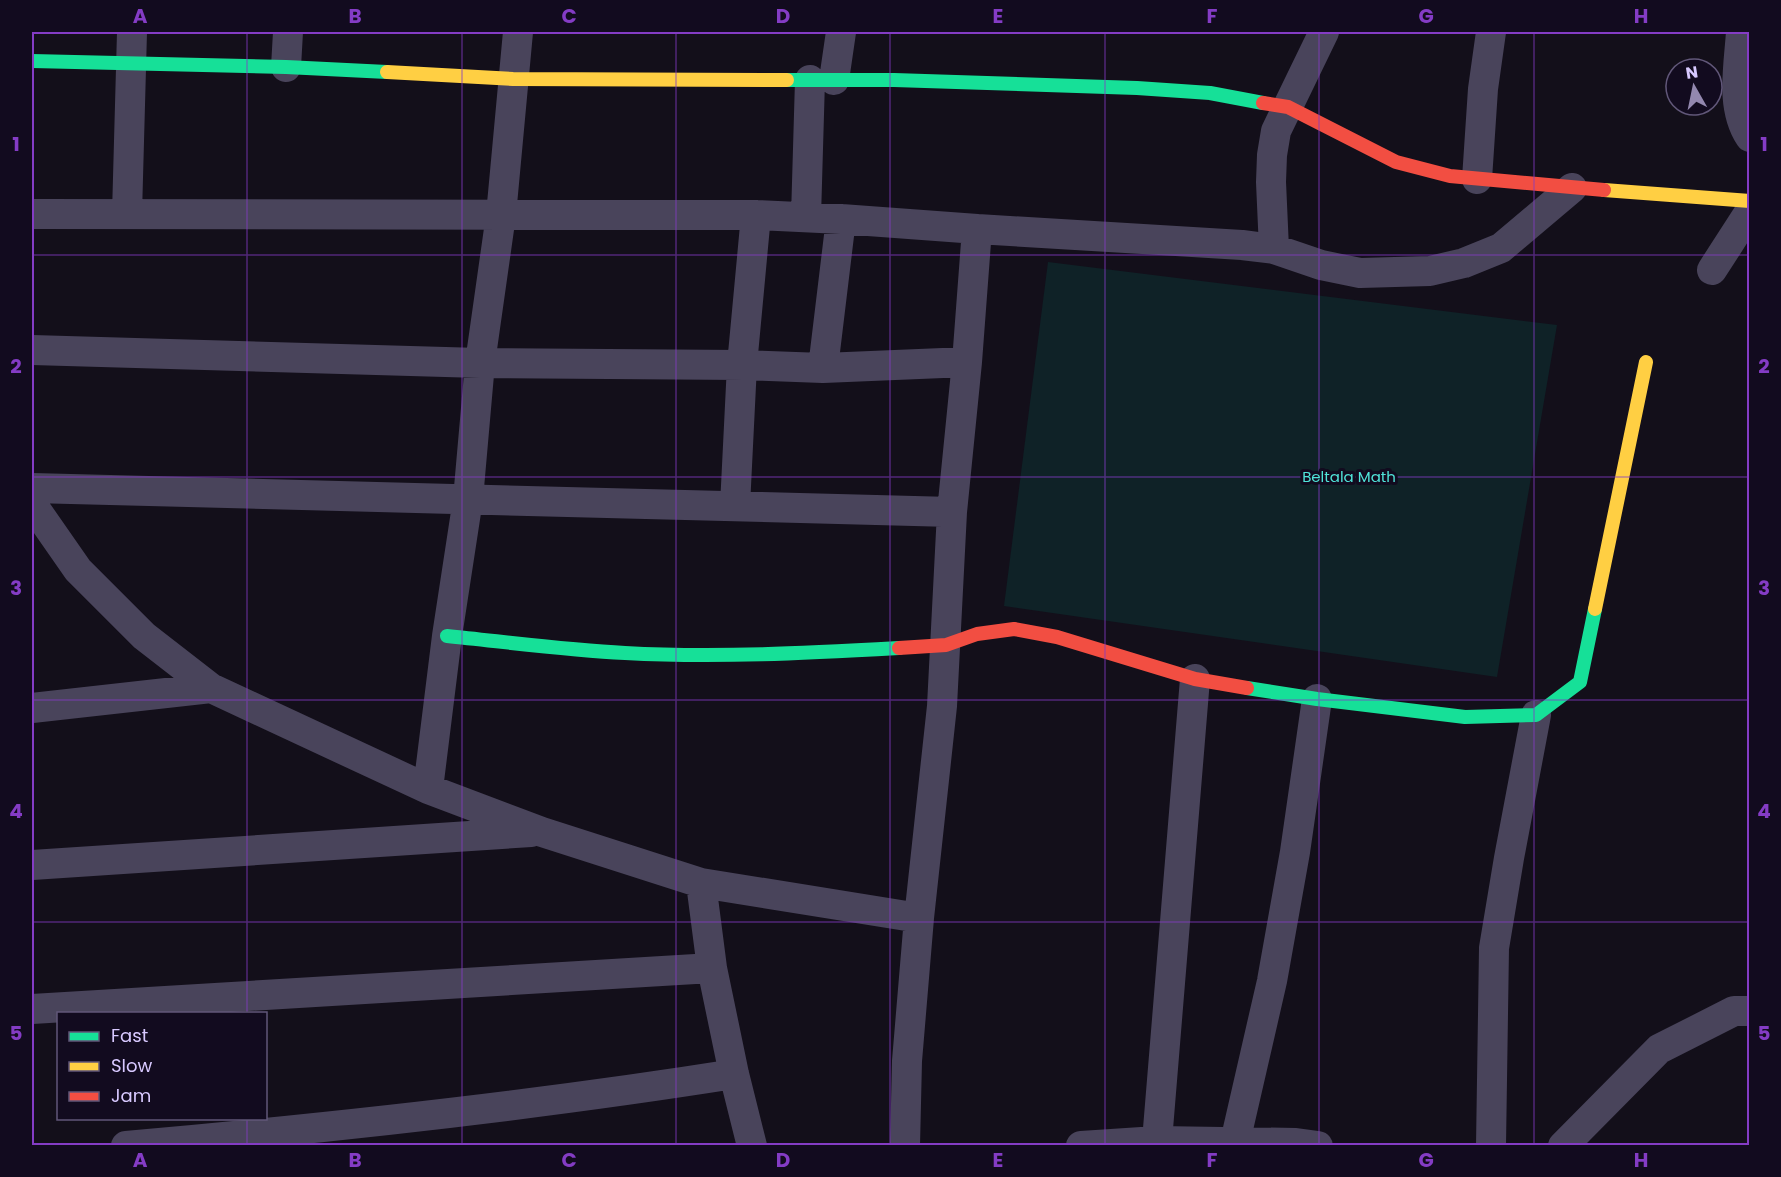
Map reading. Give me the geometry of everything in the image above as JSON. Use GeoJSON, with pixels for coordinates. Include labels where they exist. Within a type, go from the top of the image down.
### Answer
{"type":"FeatureCollection","features":[{"type":"Feature","properties":{"kind":"street"},"geometry":{"type":"LineString","coordinates":[[127,214],[132,32]]}},
{"type":"Feature","properties":{"kind":"street"},"geometry":{"type":"LineString","coordinates":[[286,67],[288,32]]}},
{"type":"Feature","properties":{"kind":"street"},"geometry":{"type":"LineString","coordinates":[[428,789],[447,636],[468,499],[480,363],[501,215],[518,32]]}},
{"type":"Feature","properties":{"kind":"street"},"geometry":{"type":"LineString","coordinates":[[806,217],[822,80],[841,32]]}},
{"type":"Feature","properties":{"kind":"street"},"geometry":{"type":"LineString","coordinates":[[1274,249],[1271,183],[1276,131],[1324,32]]}},
{"type":"Feature","properties":{"kind":"street"},"geometry":{"type":"LineString","coordinates":[[1478,179],[1484,89],[1491,32]]}},
{"type":"Feature","properties":{"kind":"street"},"geometry":{"type":"LineString","coordinates":[[1741,32],[1738,102],[1744,128],[1749,137]]}},
{"type":"Feature","properties":{"kind":"street"},"geometry":{"type":"LineString","coordinates":[[32,61],[286,67],[513,79],[894,80],[1137,88],[1210,93],[1288,107],[1396,162],[1450,176],[1749,201]]}},
{"type":"Feature","properties":{"kind":"street"},"geometry":{"type":"LineString","coordinates":[[32,214],[756,215],[806,217],[1242,245],[1274,249],[1321,265],[1360,273],[1430,272],[1464,263],[1501,248],[1572,188]]}},
{"type":"Feature","properties":{"kind":"street"},"geometry":{"type":"LineString","coordinates":[[1712,270],[1749,211]]}},
{"type":"Feature","properties":{"kind":"street"},"geometry":{"type":"LineString","coordinates":[[735,506],[742,365],[756,215]]}},
{"type":"Feature","properties":{"kind":"street"},"geometry":{"type":"LineString","coordinates":[[823,368],[841,219]]}},
{"type":"Feature","properties":{"kind":"street"},"geometry":{"type":"LineString","coordinates":[[905,1146],[907,1061],[919,918],[942,706],[952,512],[977,229]]}},
{"type":"Feature","properties":{"kind":"street"},"geometry":{"type":"LineString","coordinates":[[32,350],[480,363],[742,365],[823,368],[967,362]]}},
{"type":"Feature","properties":{"kind":"street"},"geometry":{"type":"LineString","coordinates":[[447,636],[624,653],[720,656],[946,645],[977,634],[1014,629],[1057,637],[1195,679],[1317,699],[1465,717],[1536,715],[1580,682],[1646,362]]}},
{"type":"Feature","properties":{"kind":"street"},"geometry":{"type":"LineString","coordinates":[[32,488],[952,512]]}},
{"type":"Feature","properties":{"kind":"street"},"geometry":{"type":"LineString","coordinates":[[32,504],[78,570],[144,636],[211,688],[428,789],[542,832],[701,883],[919,918]]}},
{"type":"Feature","properties":{"kind":"street"},"geometry":{"type":"LineString","coordinates":[[1157,1142],[1195,679]]}},
{"type":"Feature","properties":{"kind":"street"},"geometry":{"type":"LineString","coordinates":[[32,708],[211,688]]}},
{"type":"Feature","properties":{"kind":"street"},"geometry":{"type":"LineString","coordinates":[[1235,1142],[1272,981],[1295,852],[1317,699]]}},
{"type":"Feature","properties":{"kind":"street"},"geometry":{"type":"LineString","coordinates":[[1491,1146],[1494,948],[1536,715]]}},
{"type":"Feature","properties":{"kind":"street"},"geometry":{"type":"LineString","coordinates":[[32,865],[542,832]]}},
{"type":"Feature","properties":{"kind":"street"},"geometry":{"type":"LineString","coordinates":[[701,883],[712,968],[752,1146]]}},
{"type":"Feature","properties":{"kind":"street"},"geometry":{"type":"LineString","coordinates":[[32,1009],[712,968]]}},
{"type":"Feature","properties":{"kind":"street"},"geometry":{"type":"LineString","coordinates":[[1563,1146],[1659,1050],[1734,1011],[1749,1011]]}},
{"type":"Feature","properties":{"kind":"street"},"geometry":{"type":"LineString","coordinates":[[126,1146],[262,1134],[474,1110],[734,1074]]}},
{"type":"Feature","properties":{"kind":"street"},"geometry":{"type":"LineString","coordinates":[[1081,1146],[1157,1142],[1296,1143],[1318,1146]]}},
{"type":"Feature","properties":{"kind":"green space","name":"Beltala Math"},"geometry":{"type":"Polygon","coordinates":[[[1048,262],[1557,325],[1497,677],[1004,606],[1048,262]]]}},
{"type":"Feature","properties":{"kind":"traffic: fast"},"geometry":{"type":"LineString","coordinates":[[32,61],[286,67],[387,72]]}},
{"type":"Feature","properties":{"kind":"traffic: fast"},"geometry":{"type":"LineString","coordinates":[[787,80],[894,80],[1137,88],[1210,93],[1263,103]]}},
{"type":"Feature","properties":{"kind":"traffic: fast"},"geometry":{"type":"LineString","coordinates":[[1247,688],[1465,717],[1536,715],[1580,682],[1595,609]]}},
{"type":"Feature","properties":{"kind":"traffic: fast"},"geometry":{"type":"LineString","coordinates":[[447,636],[581,650],[693,655],[899,648]]}},
{"type":"Feature","properties":{"kind":"traffic: slow"},"geometry":{"type":"LineString","coordinates":[[387,72],[513,79],[787,80]]}},
{"type":"Feature","properties":{"kind":"traffic: slow"},"geometry":{"type":"LineString","coordinates":[[1604,190],[1750,201]]}},
{"type":"Feature","properties":{"kind":"traffic: slow"},"geometry":{"type":"LineString","coordinates":[[1595,609],[1646,362]]}},
{"type":"Feature","properties":{"kind":"traffic: jam"},"geometry":{"type":"LineString","coordinates":[[1263,103],[1288,107],[1396,162],[1450,176],[1604,190]]}},
{"type":"Feature","properties":{"kind":"traffic: jam"},"geometry":{"type":"LineString","coordinates":[[899,648],[946,645],[977,634],[1014,629],[1057,637],[1195,679],[1247,688]]}}]}
